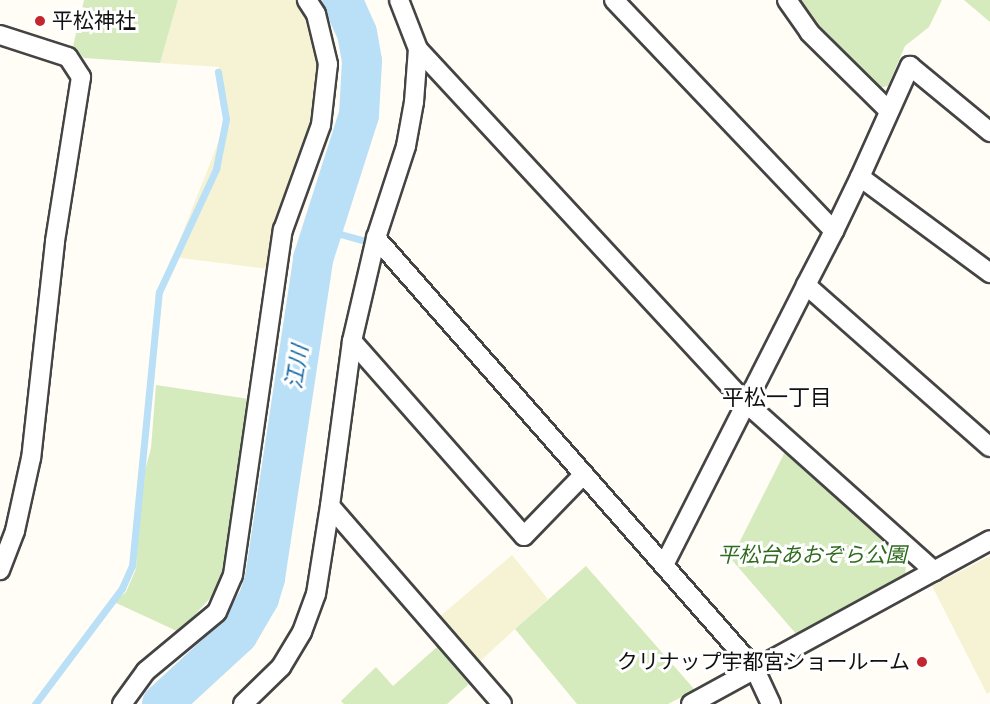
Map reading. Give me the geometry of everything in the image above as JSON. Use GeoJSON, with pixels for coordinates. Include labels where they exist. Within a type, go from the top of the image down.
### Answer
{"type":"FeatureCollection","features":[{"type":"Feature","properties":{"kind":"street"},"geometry":{"type":"LineString","coordinates":[[122,704],[146,671],[217,612],[233,575],[283,230],[321,125],[328,64],[316,14],[307,0]]}},
{"type":"Feature","properties":{"kind":"street"},"geometry":{"type":"LineString","coordinates":[[399,0],[418,49],[745,402],[934,571]]}},
{"type":"Feature","properties":{"kind":"street"},"geometry":{"type":"LineString","coordinates":[[614,0],[834,231]]}},
{"type":"Feature","properties":{"kind":"street"},"geometry":{"type":"LineString","coordinates":[[787,0],[809,32],[889,111]]}},
{"type":"Feature","properties":{"kind":"street"},"geometry":{"type":"LineString","coordinates":[[0,35],[68,57],[81,77],[55,242],[31,458],[15,531],[0,570]]}},
{"type":"Feature","properties":{"kind":"street"},"geometry":{"type":"LineString","coordinates":[[243,704],[266,697],[302,632],[316,594],[352,341],[376,238],[406,146],[414,102],[418,49]]}},
{"type":"Feature","properties":{"kind":"street"},"geometry":{"type":"LineString","coordinates":[[664,565],[834,231],[910,66],[990,132]]}},
{"type":"Feature","properties":{"kind":"street"},"geometry":{"type":"LineString","coordinates":[[860,177],[990,273]]}},
{"type":"Feature","properties":{"kind":"street"},"geometry":{"type":"LineString","coordinates":[[376,238],[755,669],[771,704]]}},
{"type":"Feature","properties":{"kind":"street"},"geometry":{"type":"LineString","coordinates":[[806,285],[990,447]]}},
{"type":"Feature","properties":{"kind":"street"},"geometry":{"type":"LineString","coordinates":[[352,341],[524,536],[585,474]]}},
{"type":"Feature","properties":{"kind":"street"},"geometry":{"type":"LineString","coordinates":[[330,506],[502,704]]}},
{"type":"Feature","properties":{"kind":"street"},"geometry":{"type":"LineString","coordinates":[[691,704],[990,540]]}},
{"type":"Feature","properties":{"kind":"shaded area"},"geometry":{"type":"Polygon","coordinates":[[[178,0],[294,0],[314,36],[322,63],[317,116],[269,269],[173,257],[228,118],[219,67],[160,63],[178,0]]]}},
{"type":"Feature","properties":{"kind":"shaded area"},"geometry":{"type":"Polygon","coordinates":[[[512,555],[548,599],[478,663],[438,618],[512,555]]]}},
{"type":"Feature","properties":{"kind":"shaded area"},"geometry":{"type":"Polygon","coordinates":[[[990,556],[990,692],[987,694],[932,586],[990,556]]]}},
{"type":"Feature","properties":{"kind":"green space"},"geometry":{"type":"Polygon","coordinates":[[[84,0],[178,0],[160,63],[84,58],[73,46],[84,0]]]}},
{"type":"Feature","properties":{"kind":"green space"},"geometry":{"type":"Polygon","coordinates":[[[798,0],[942,0],[929,27],[905,46],[888,86],[878,88],[797,6],[798,0]]]}},
{"type":"Feature","properties":{"kind":"green space"},"geometry":{"type":"Polygon","coordinates":[[[964,0],[990,0],[990,22],[964,0]]]}},
{"type":"Feature","properties":{"kind":"green space"},"geometry":{"type":"Polygon","coordinates":[[[156,385],[249,399],[227,565],[213,595],[179,632],[114,602],[126,592],[136,569],[141,486],[151,448],[156,385]]]}},
{"type":"Feature","properties":{"kind":"green space","name":"平松台あおぞら公園"},"geometry":{"type":"Polygon","coordinates":[[[787,448],[907,556],[905,575],[798,636],[731,559],[787,448]]]}},
{"type":"Feature","properties":{"kind":"green space"},"geometry":{"type":"Polygon","coordinates":[[[586,566],[695,690],[668,704],[577,704],[515,629],[586,566]]]}},
{"type":"Feature","properties":{"kind":"green space"},"geometry":{"type":"Polygon","coordinates":[[[437,647],[469,684],[447,704],[344,704],[341,701],[376,667],[393,686],[437,647]]]}},
{"type":"Feature","properties":{"kind":"waterway","name":"江川"},"geometry":{"type":"LineString","coordinates":[[162,704],[238,634],[259,598],[265,578],[313,259],[359,115],[362,61],[357,33],[342,0]]}},
{"type":"Feature","properties":{"kind":"waterway"},"geometry":{"type":"LineString","coordinates":[[35,704],[122,588],[132,566],[159,292],[216,169],[226,119],[218,72]]}},
{"type":"Feature","properties":{"kind":"waterway"},"geometry":{"type":"LineString","coordinates":[[322,229],[362,240]]}},
{"type":"Feature","properties":{"kind":"place","name":"平松神社"},"geometry":{"type":"Point","coordinates":[40,21]}},
{"type":"Feature","properties":{"kind":"place","name":"クリナップ宇都宮ショールーム"},"geometry":{"type":"Point","coordinates":[922,662]}},
{"type":"Feature","properties":{"kind":"district","name":"平松一丁目"},"geometry":{"type":"Point","coordinates":[777,398]}}]}
